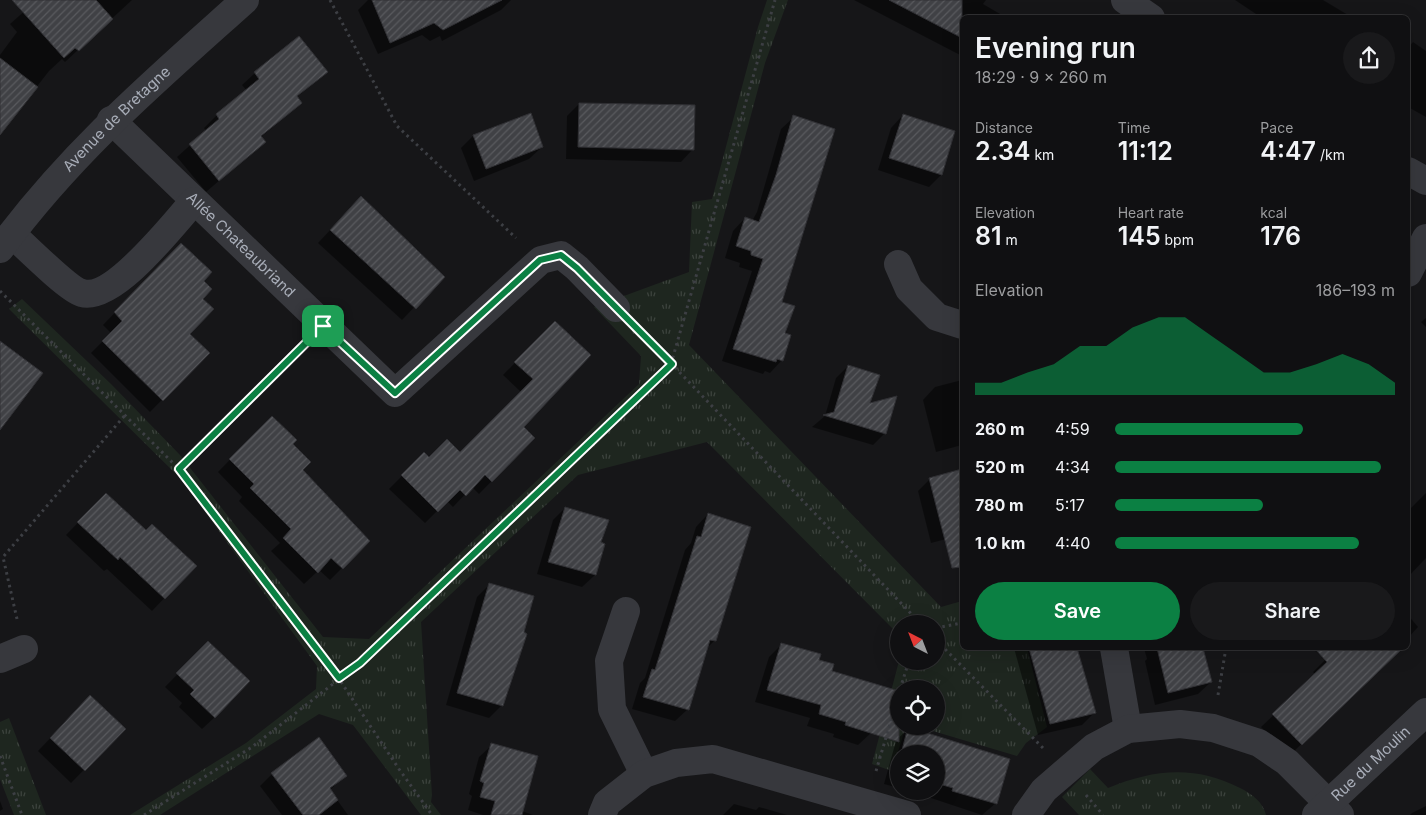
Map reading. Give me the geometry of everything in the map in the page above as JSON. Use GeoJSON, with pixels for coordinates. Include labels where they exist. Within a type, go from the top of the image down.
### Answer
{"type":"FeatureCollection","features":[{"type":"Feature","properties":{"kind":"street","name":"Avenue de Bretagne"},"geometry":{"type":"LineString","coordinates":[[6,241],[64,169],[111,120],[245,0]]}},
{"type":"Feature","properties":{"kind":"street"},"geometry":{"type":"LineString","coordinates":[[1125,0],[1146,15]]}},
{"type":"Feature","properties":{"kind":"street","name":"Allée Chateaubriand"},"geometry":{"type":"LineString","coordinates":[[111,120],[323,326],[395,393],[540,260]]}},
{"type":"Feature","properties":{"kind":"street"},"geometry":{"type":"LineString","coordinates":[[1410,172],[1426,181]]}},
{"type":"Feature","properties":{"kind":"street"},"geometry":{"type":"LineString","coordinates":[[6,241],[82,294],[99,293],[128,275],[194,200]]}},
{"type":"Feature","properties":{"kind":"street"},"geometry":{"type":"LineString","coordinates":[[1410,269],[1426,238]]}},
{"type":"Feature","properties":{"kind":"street"},"geometry":{"type":"LineString","coordinates":[[540,260],[561,255],[577,268],[616,308]]}},
{"type":"Feature","properties":{"kind":"street"},"geometry":{"type":"LineString","coordinates":[[898,264],[909,289],[937,317],[960,324]]}},
{"type":"Feature","properties":{"kind":"street"},"geometry":{"type":"LineString","coordinates":[[626,611],[609,661],[612,709],[644,774]]}},
{"type":"Feature","properties":{"kind":"street"},"geometry":{"type":"LineString","coordinates":[[1114,650],[1128,729]]}},
{"type":"Feature","properties":{"kind":"street","name":"Rue du Moulin"},"geometry":{"type":"LineString","coordinates":[[1328,811],[1426,712]]}},
{"type":"Feature","properties":{"kind":"street"},"geometry":{"type":"LineString","coordinates":[[1026,815],[1044,790],[1064,770],[1094,747],[1128,729],[1180,724],[1213,728],[1259,743],[1287,762],[1328,811]]}},
{"type":"Feature","properties":{"kind":"street"},"geometry":{"type":"LineString","coordinates":[[602,815],[607,803],[644,774],[676,763],[713,759],[907,815]]}},
{"type":"Feature","properties":{"kind":"path"},"geometry":{"type":"LineString","coordinates":[[330,0],[397,126],[540,260]]}},
{"type":"Feature","properties":{"kind":"path"},"geometry":{"type":"LineString","coordinates":[[144,815],[252,747],[360,663],[672,364],[775,0]]}},
{"type":"Feature","properties":{"kind":"path"},"geometry":{"type":"LineString","coordinates":[[0,292],[126,414],[179,469],[339,678],[399,770],[432,815]]}},
{"type":"Feature","properties":{"kind":"path"},"geometry":{"type":"LineString","coordinates":[[616,308],[672,364],[911,615]]}},
{"type":"Feature","properties":{"kind":"path"},"geometry":{"type":"LineString","coordinates":[[179,469],[323,326]]}},
{"type":"Feature","properties":{"kind":"path"},"geometry":{"type":"LineString","coordinates":[[12,654],[3,557],[126,414]]}},
{"type":"Feature","properties":{"kind":"path"},"geometry":{"type":"LineString","coordinates":[[945,626],[960,623]]}},
{"type":"Feature","properties":{"kind":"path"},"geometry":{"type":"LineString","coordinates":[[945,649],[1064,770],[1103,815]]}},
{"type":"Feature","properties":{"kind":"path"},"geometry":{"type":"LineString","coordinates":[[1213,728],[1226,650]]}},
{"type":"Feature","properties":{"kind":"path"},"geometry":{"type":"LineString","coordinates":[[866,802],[890,723]]}},
{"type":"Feature","properties":{"kind":"path"},"geometry":{"type":"LineString","coordinates":[[0,756],[22,815]]}},
{"type":"Feature","properties":{"kind":"green space"},"geometry":{"type":"Polygon","coordinates":[[[767,0],[788,0],[765,63],[689,345],[941,607],[960,602],[960,650],[1028,650],[1047,727],[1026,743],[1017,756],[945,735],[945,680],[894,680],[897,670],[945,670],[945,615],[890,615],[890,626],[707,442],[578,475],[421,622],[431,802],[441,815],[421,815],[353,725],[319,714],[160,815],[130,815],[246,743],[316,689],[317,666],[181,479],[9,309],[22,299],[111,384],[180,455],[323,637],[369,639],[639,384],[641,356],[594,307],[689,272],[692,202],[712,199],[767,0]]]}},
{"type":"Feature","properties":{"kind":"green space"},"geometry":{"type":"Polygon","coordinates":[[[890,695],[890,735],[903,735],[900,745],[890,745],[890,770],[872,764],[890,695]]]}},
{"type":"Feature","properties":{"kind":"green space"},"geometry":{"type":"Polygon","coordinates":[[[9,718],[46,815],[14,815],[0,779],[0,722],[9,718]]]}},
{"type":"Feature","properties":{"kind":"green space"},"geometry":{"type":"Polygon","coordinates":[[[1090,769],[1108,788],[1142,777],[1174,772],[1207,776],[1249,793],[1260,802],[1266,815],[1079,815],[1062,797],[1090,769]]]}},
{"type":"Feature","properties":{"kind":"building"},"geometry":{"type":"Polygon","coordinates":[[[12,0],[96,0],[113,19],[79,51],[75,48],[64,58],[12,0]]]}},
{"type":"Feature","properties":{"kind":"building"},"geometry":{"type":"Polygon","coordinates":[[[372,0],[502,0],[443,30],[434,23],[390,43],[372,0]]]}},
{"type":"Feature","properties":{"kind":"building"},"geometry":{"type":"Polygon","coordinates":[[[889,0],[962,0],[960,37],[889,0]]]}},
{"type":"Feature","properties":{"kind":"building"},"geometry":{"type":"Polygon","coordinates":[[[299,36],[328,72],[297,96],[302,103],[261,136],[266,142],[219,181],[189,144],[219,119],[216,114],[259,79],[254,72],[299,36]]]}},
{"type":"Feature","properties":{"kind":"building"},"geometry":{"type":"Polygon","coordinates":[[[0,58],[38,87],[0,135],[0,58]]]}},
{"type":"Feature","properties":{"kind":"building"},"geometry":{"type":"Polygon","coordinates":[[[579,103],[695,105],[694,150],[578,147],[579,103]]]}},
{"type":"Feature","properties":{"kind":"building"},"geometry":{"type":"Polygon","coordinates":[[[531,113],[543,147],[486,169],[473,135],[531,113]]]}},
{"type":"Feature","properties":{"kind":"building"},"geometry":{"type":"Polygon","coordinates":[[[903,114],[955,131],[942,175],[889,158],[903,114]]]}},
{"type":"Feature","properties":{"kind":"building"},"geometry":{"type":"Polygon","coordinates":[[[793,115],[835,129],[782,302],[795,306],[785,333],[791,335],[783,361],[777,359],[776,362],[733,349],[763,259],[751,255],[751,251],[736,246],[745,217],[759,222],[776,175],[793,115]]]}},
{"type":"Feature","properties":{"kind":"building"},"geometry":{"type":"Polygon","coordinates":[[[361,196],[445,277],[416,309],[330,230],[361,196]]]}},
{"type":"Feature","properties":{"kind":"building"},"geometry":{"type":"Polygon","coordinates":[[[181,243],[212,272],[204,281],[212,289],[203,299],[214,309],[190,334],[210,353],[163,401],[102,341],[122,321],[114,312],[181,243]]]}},
{"type":"Feature","properties":{"kind":"building"},"geometry":{"type":"Polygon","coordinates":[[[555,321],[591,355],[524,427],[535,438],[492,482],[485,475],[466,496],[460,490],[438,512],[401,475],[424,452],[429,457],[447,439],[460,452],[533,379],[514,362],[555,321]]]}},
{"type":"Feature","properties":{"kind":"building"},"geometry":{"type":"Polygon","coordinates":[[[0,341],[43,373],[0,430],[0,341]]]}},
{"type":"Feature","properties":{"kind":"building"},"geometry":{"type":"Polygon","coordinates":[[[848,365],[880,375],[870,403],[897,396],[886,434],[823,415],[834,412],[848,365]]]}},
{"type":"Feature","properties":{"kind":"building"},"geometry":{"type":"Polygon","coordinates":[[[272,416],[297,440],[293,444],[311,462],[303,470],[370,541],[343,569],[331,558],[318,573],[283,538],[291,529],[250,488],[254,484],[229,459],[272,416]]]}},
{"type":"Feature","properties":{"kind":"building"},"geometry":{"type":"Polygon","coordinates":[[[960,470],[960,567],[952,568],[929,478],[960,470]]]}},
{"type":"Feature","properties":{"kind":"building"},"geometry":{"type":"Polygon","coordinates":[[[106,493],[146,530],[152,524],[197,566],[165,599],[120,557],[118,560],[77,522],[106,493]]]}},
{"type":"Feature","properties":{"kind":"building"},"geometry":{"type":"Polygon","coordinates":[[[565,507],[609,520],[601,542],[605,544],[596,575],[548,562],[565,507]]]}},
{"type":"Feature","properties":{"kind":"building"},"geometry":{"type":"Polygon","coordinates":[[[708,513],[751,527],[716,641],[710,640],[689,710],[643,697],[652,669],[655,670],[697,536],[701,537],[708,513]]]}},
{"type":"Feature","properties":{"kind":"building"},"geometry":{"type":"Polygon","coordinates":[[[489,583],[534,596],[524,632],[527,634],[503,706],[457,693],[489,583]]]}},
{"type":"Feature","properties":{"kind":"building"},"geometry":{"type":"Polygon","coordinates":[[[208,641],[250,681],[215,718],[190,694],[194,690],[176,673],[208,641]]]}},
{"type":"Feature","properties":{"kind":"building"},"geometry":{"type":"Polygon","coordinates":[[[781,643],[821,654],[819,660],[834,664],[832,671],[890,688],[890,735],[899,735],[899,742],[845,725],[846,722],[819,714],[821,705],[767,690],[781,643]]]}},
{"type":"Feature","properties":{"kind":"building"},"geometry":{"type":"Polygon","coordinates":[[[1030,650],[1078,650],[1096,713],[1050,724],[1030,650]]]}},
{"type":"Feature","properties":{"kind":"building"},"geometry":{"type":"Polygon","coordinates":[[[1157,650],[1204,650],[1212,682],[1168,693],[1157,650]]]}},
{"type":"Feature","properties":{"kind":"building"},"geometry":{"type":"Polygon","coordinates":[[[1316,650],[1401,650],[1302,745],[1272,714],[1327,662],[1316,650]]]}},
{"type":"Feature","properties":{"kind":"building"},"geometry":{"type":"Polygon","coordinates":[[[90,695],[126,729],[85,771],[50,738],[90,695]]]}},
{"type":"Feature","properties":{"kind":"building"},"geometry":{"type":"Polygon","coordinates":[[[906,735],[934,735],[1010,759],[997,804],[952,791],[953,788],[945,786],[945,745],[903,745],[906,735]]]}},
{"type":"Feature","properties":{"kind":"building"},"geometry":{"type":"Polygon","coordinates":[[[319,737],[347,776],[330,788],[338,800],[319,815],[303,815],[271,773],[319,737]]]}},
{"type":"Feature","properties":{"kind":"building"},"geometry":{"type":"Polygon","coordinates":[[[491,743],[538,756],[522,815],[491,815],[495,801],[480,797],[484,783],[480,781],[491,743]]]}},
{"type":"Feature","properties":{"kind":"route"},"geometry":{"type":"LineString","coordinates":[[561,255],[577,268],[672,364],[360,663],[339,678],[179,469],[323,326],[395,393],[540,260],[561,255]]}}]}
